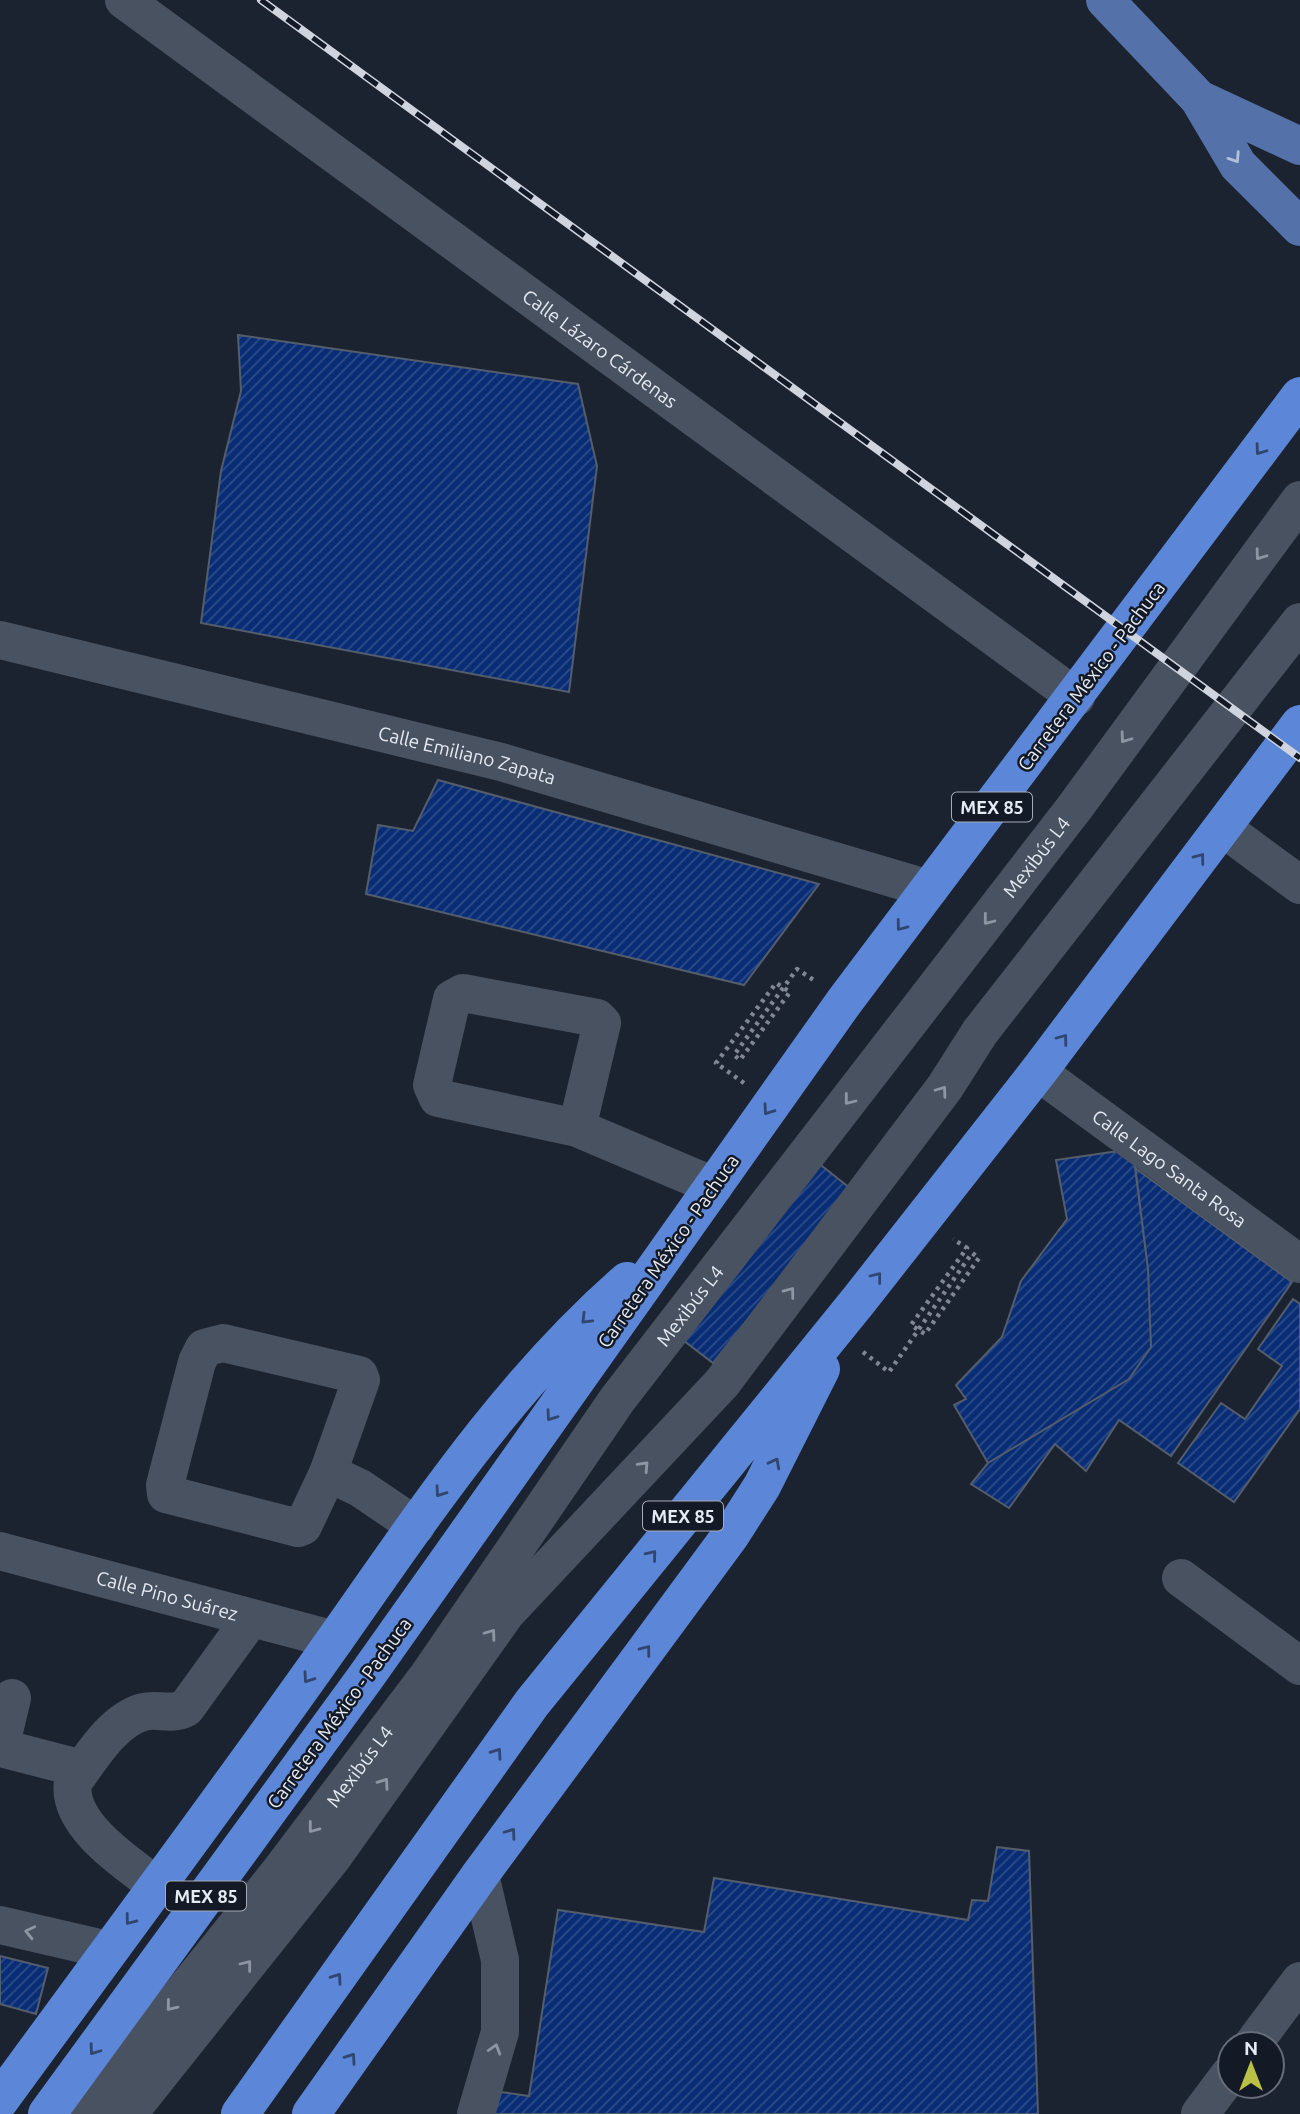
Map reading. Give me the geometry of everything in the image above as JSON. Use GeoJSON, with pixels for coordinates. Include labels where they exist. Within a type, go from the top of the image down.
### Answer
{"type":"FeatureCollection","features":[{"type":"Feature","properties":{"kind":"highway","name":"Carretera México - Pachuca"},"geometry":{"type":"LineString","coordinates":[[47,2114],[365,1678],[844,1002],[1300,396]]}},
{"type":"Feature","properties":{"kind":"highway","name":"MEX 85"},"geometry":{"type":"LineString","coordinates":[[240,2114],[533,1703],[1038,1072],[1300,724]]}},
{"type":"Feature","properties":{"kind":"highway"},"geometry":{"type":"LineString","coordinates":[[0,2100],[11,2065],[108,1950],[515,1394],[569,1336],[690,1222]]}},
{"type":"Feature","properties":{"kind":"highway"},"geometry":{"type":"LineString","coordinates":[[311,2114],[480,1875],[749,1506],[817,1382],[834,1329]]}},
{"type":"Feature","properties":{"kind":"main road"},"geometry":{"type":"LineString","coordinates":[[1105,0],[1199,99],[1238,165],[1300,227]]}},
{"type":"Feature","properties":{"kind":"main road"},"geometry":{"type":"LineString","coordinates":[[1199,99],[1300,146]]}},
{"type":"Feature","properties":{"kind":"street","name":"Calle Lázaro Cárdenas"},"geometry":{"type":"LineString","coordinates":[[124,0],[1076,697]]}},
{"type":"Feature","properties":{"kind":"street","name":"Mexibús L4"},"geometry":{"type":"LineString","coordinates":[[128,2114],[332,1858],[617,1400],[1075,807],[1300,500]]}},
{"type":"Feature","properties":{"kind":"street","name":"Mexibús L4"},"geometry":{"type":"LineString","coordinates":[[85,2114],[278,1874],[439,1683],[722,1383],[945,1087],[980,1032],[1300,622]]}},
{"type":"Feature","properties":{"kind":"street","name":"Calle Emiliano Zapata"},"geometry":{"type":"LineString","coordinates":[[0,640],[501,762],[929,889]]}},
{"type":"Feature","properties":{"kind":"street"},"geometry":{"type":"LineString","coordinates":[[1223,828],[1300,885]]}},
{"type":"Feature","properties":{"kind":"street"},"geometry":{"type":"LineString","coordinates":[[577,1128],[602,1023],[597,1018],[463,993],[452,999],[432,1085],[438,1098],[577,1128],[714,1186]]}},
{"type":"Feature","properties":{"kind":"street","name":"Calle Lago Santa Rosa"},"geometry":{"type":"LineString","coordinates":[[1038,1072],[1300,1264]]}},
{"type":"Feature","properties":{"kind":"street"},"geometry":{"type":"LineString","coordinates":[[223,1343],[359,1374],[361,1387],[328,1473],[303,1526],[298,1528],[166,1494],[168,1473],[197,1362],[204,1348],[223,1343]]}},
{"type":"Feature","properties":{"kind":"street"},"geometry":{"type":"LineString","coordinates":[[328,1473],[360,1488],[416,1526]]}},
{"type":"Feature","properties":{"kind":"street","name":"Calle Pino Suárez"},"geometry":{"type":"LineString","coordinates":[[0,1551],[335,1640]]}},
{"type":"Feature","properties":{"kind":"street"},"geometry":{"type":"LineString","coordinates":[[1181,1578],[1300,1666]]}},
{"type":"Feature","properties":{"kind":"street"},"geometry":{"type":"LineString","coordinates":[[156,1885],[97,1838],[85,1821],[72,1789],[82,1769],[120,1724],[144,1712],[172,1713],[186,1708],[251,1618]]}},
{"type":"Feature","properties":{"kind":"street"},"geometry":{"type":"LineString","coordinates":[[12,1698],[1,1744],[5,1749],[82,1769]]}},
{"type":"Feature","properties":{"kind":"street"},"geometry":{"type":"LineString","coordinates":[[476,2114],[500,2032],[500,1961],[480,1875]]}},
{"type":"Feature","properties":{"kind":"street"},"geometry":{"type":"LineString","coordinates":[[0,1925],[108,1950]]}},
{"type":"Feature","properties":{"kind":"street"},"geometry":{"type":"LineString","coordinates":[[1263,2030],[1300,1981]]}},
{"type":"Feature","properties":{"kind":"street"},"geometry":{"type":"LineString","coordinates":[[1200,2114],[1216,2093]]}},
{"type":"Feature","properties":{"kind":"path"},"geometry":{"type":"LineString","coordinates":[[716,1063],[776,982],[790,992],[740,1060],[734,1055],[797,968],[844,1002]]}},
{"type":"Feature","properties":{"kind":"path"},"geometry":{"type":"LineString","coordinates":[[834,1329],[889,1372],[972,1253],[979,1258],[925,1334],[911,1325],[967,1248]]}},
{"type":"Feature","properties":{"kind":"building"},"geometry":{"type":"Polygon","coordinates":[[[238,335],[578,384],[597,466],[569,692],[201,623],[221,471],[241,391],[238,335]]]}},
{"type":"Feature","properties":{"kind":"building"},"geometry":{"type":"Polygon","coordinates":[[[438,780],[819,884],[744,985],[366,894],[378,825],[413,831],[438,780]]]}},
{"type":"Feature","properties":{"kind":"building"},"geometry":{"type":"Polygon","coordinates":[[[1133,1149],[1148,1269],[1151,1347],[1129,1379],[988,1463],[954,1405],[966,1399],[956,1385],[1002,1337],[1021,1281],[1067,1219],[1056,1160],[1133,1149]]]}},
{"type":"Feature","properties":{"kind":"building"},"geometry":{"type":"Polygon","coordinates":[[[817,1162],[851,1189],[713,1363],[679,1337],[817,1162]]]}},
{"type":"Feature","properties":{"kind":"building"},"geometry":{"type":"Polygon","coordinates":[[[1135,1168],[1292,1282],[1171,1456],[1119,1420],[1086,1471],[1055,1444],[1009,1508],[971,1484],[988,1463],[1129,1379],[1151,1347],[1148,1269],[1135,1168]]]}},
{"type":"Feature","properties":{"kind":"building"},"geometry":{"type":"Polygon","coordinates":[[[1293,1299],[1300,1304],[1300,1409],[1234,1502],[1178,1463],[1221,1403],[1245,1419],[1282,1366],[1258,1349],[1293,1299]]]}},
{"type":"Feature","properties":{"kind":"building"},"geometry":{"type":"Polygon","coordinates":[[[997,1847],[1029,1851],[1038,2114],[484,2114],[487,2090],[529,2096],[558,1910],[704,1932],[714,1878],[968,1920],[972,1900],[988,1901],[997,1847]]]}},
{"type":"Feature","properties":{"kind":"building"},"geometry":{"type":"Polygon","coordinates":[[[0,1956],[48,1968],[36,2014],[0,2004],[0,1956]]]}},
{"type":"Feature","properties":{"kind":"railway"},"geometry":{"type":"LineString","coordinates":[[261,0],[1300,758]]}}]}
